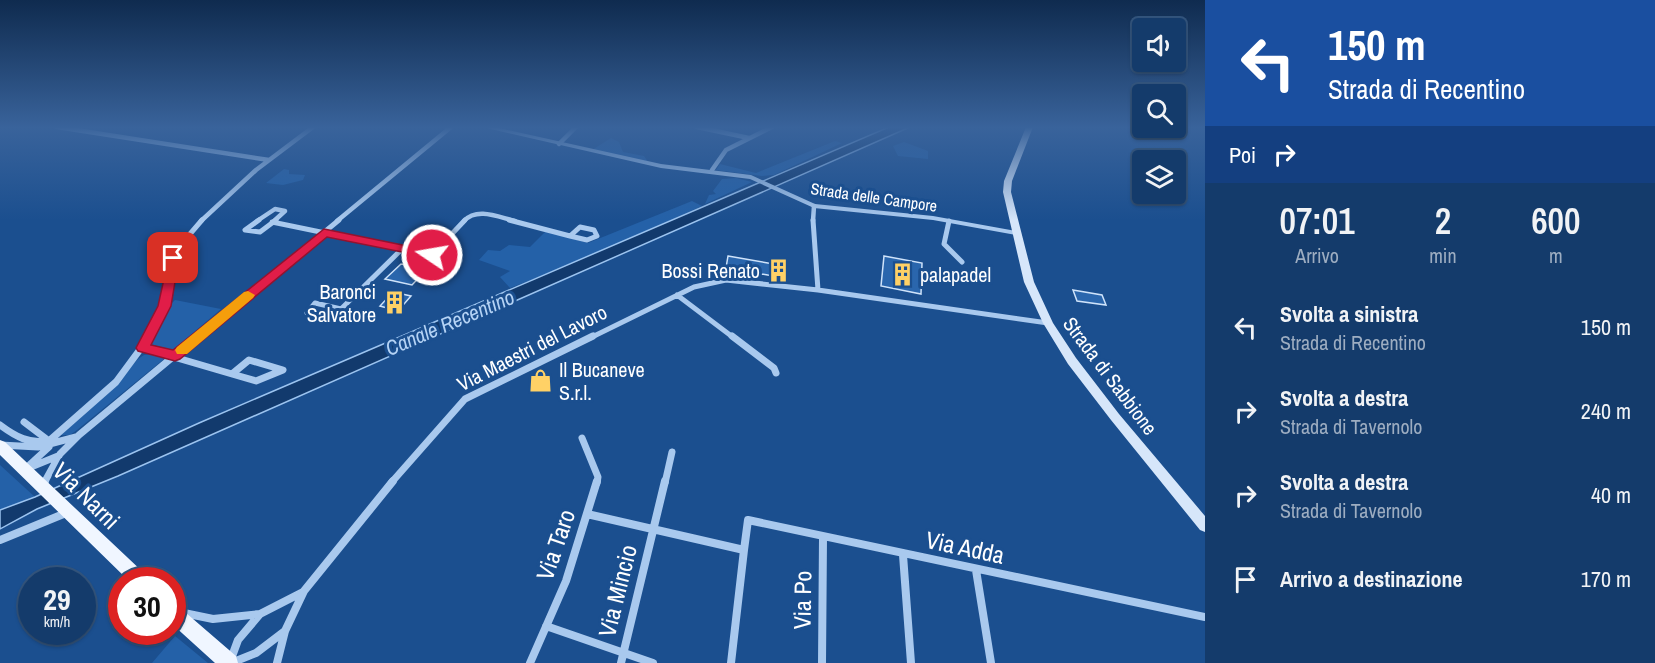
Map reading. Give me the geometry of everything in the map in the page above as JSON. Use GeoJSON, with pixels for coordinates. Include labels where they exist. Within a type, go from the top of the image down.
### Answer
{"type":"FeatureCollection","features":[{"type":"Feature","properties":{"kind":"main road","name":"Strada di Sabbione"},"geometry":{"type":"LineString","coordinates":[[1017,158],[1008,181],[1007,192],[1029,282],[1048,323],[1072,361],[1115,417],[1205,526]]}},
{"type":"Feature","properties":{"kind":"main road","name":"Via Narni"},"geometry":{"type":"LineString","coordinates":[[0,446],[125,567]]}},
{"type":"Feature","properties":{"kind":"main road"},"geometry":{"type":"LineString","coordinates":[[186,624],[230,663]]}},
{"type":"Feature","properties":{"kind":"street"},"geometry":{"type":"LineString","coordinates":[[256,158],[269,160]]}},
{"type":"Feature","properties":{"kind":"street"},"geometry":{"type":"LineString","coordinates":[[25,469],[105,393],[143,348],[165,306],[173,258],[180,245],[227,194],[272,158]]}},
{"type":"Feature","properties":{"kind":"street"},"geometry":{"type":"LineString","coordinates":[[25,469],[42,464],[60,454],[79,435],[414,158]]}},
{"type":"Feature","properties":{"kind":"street","name":"Strada delle Campore"},"geometry":{"type":"LineString","coordinates":[[624,158],[661,166],[712,170],[761,180],[814,206],[949,221],[1016,233]]}},
{"type":"Feature","properties":{"kind":"street"},"geometry":{"type":"LineString","coordinates":[[712,170],[720,158]]}},
{"type":"Feature","properties":{"kind":"street"},"geometry":{"type":"LineString","coordinates":[[814,206],[813,230],[818,290]]}},
{"type":"Feature","properties":{"kind":"street"},"geometry":{"type":"LineString","coordinates":[[270,210],[285,211],[272,222],[260,232],[245,230],[270,210]]}},
{"type":"Feature","properties":{"kind":"street"},"geometry":{"type":"LineString","coordinates":[[272,222],[432,255],[468,217],[482,213],[569,236],[586,240],[597,236],[594,230],[580,227],[569,236]]}},
{"type":"Feature","properties":{"kind":"street"},"geometry":{"type":"LineString","coordinates":[[949,221],[944,244],[962,262]]}},
{"type":"Feature","properties":{"kind":"street"},"geometry":{"type":"LineString","coordinates":[[342,309],[315,303],[308,308],[307,313],[334,316],[342,309],[403,249]]}},
{"type":"Feature","properties":{"kind":"street","name":"Via Maestri del Lavoro"},"geometry":{"type":"LineString","coordinates":[[278,663],[285,631],[304,591],[397,476],[465,399],[694,287],[726,280],[818,290],[1048,323]]}},
{"type":"Feature","properties":{"kind":"street"},"geometry":{"type":"LineString","coordinates":[[676,295],[774,368],[776,373]]}},
{"type":"Feature","properties":{"kind":"street"},"geometry":{"type":"LineString","coordinates":[[143,348],[175,356],[232,374],[256,381],[284,370],[249,360],[232,374]]}},
{"type":"Feature","properties":{"kind":"street"},"geometry":{"type":"LineString","coordinates":[[24,422],[49,444]]}},
{"type":"Feature","properties":{"kind":"street"},"geometry":{"type":"LineString","coordinates":[[0,425],[22,441],[31,444],[49,444]]}},
{"type":"Feature","properties":{"kind":"street"},"geometry":{"type":"LineString","coordinates":[[0,446],[29,450],[79,435]]}},
{"type":"Feature","properties":{"kind":"street","name":"Via Taro"},"geometry":{"type":"LineString","coordinates":[[530,663],[576,554],[598,477],[582,438]]}},
{"type":"Feature","properties":{"kind":"street","name":"Via Mincio"},"geometry":{"type":"LineString","coordinates":[[622,659],[672,452]]}},
{"type":"Feature","properties":{"kind":"street"},"geometry":{"type":"LineString","coordinates":[[42,487],[60,454]]}},
{"type":"Feature","properties":{"kind":"street"},"geometry":{"type":"LineString","coordinates":[[0,540],[63,509]]}},
{"type":"Feature","properties":{"kind":"street","name":"Via Mincio"},"geometry":{"type":"LineString","coordinates":[[587,514],[654,529]]}},
{"type":"Feature","properties":{"kind":"street","name":"Via Adda"},"geometry":{"type":"LineString","coordinates":[[744,550],[748,520],[903,555],[1205,617]]}},
{"type":"Feature","properties":{"kind":"street"},"geometry":{"type":"LineString","coordinates":[[654,529],[744,550],[731,663]]}},
{"type":"Feature","properties":{"kind":"street","name":"Via Po"},"geometry":{"type":"LineString","coordinates":[[822,663],[823,538]]}},
{"type":"Feature","properties":{"kind":"street"},"geometry":{"type":"LineString","coordinates":[[903,555],[911,663]]}},
{"type":"Feature","properties":{"kind":"street"},"geometry":{"type":"LineString","coordinates":[[976,570],[991,663]]}},
{"type":"Feature","properties":{"kind":"street","name":"Via Maestri del Lavoro"},"geometry":{"type":"LineString","coordinates":[[186,614],[213,619],[260,614],[304,591]]}},
{"type":"Feature","properties":{"kind":"street","name":"Via Maestri del Lavoro"},"geometry":{"type":"LineString","coordinates":[[230,663],[238,640],[260,614]]}},
{"type":"Feature","properties":{"kind":"street"},"geometry":{"type":"LineString","coordinates":[[546,626],[622,659],[653,663]]}},
{"type":"Feature","properties":{"kind":"street","name":"Via Maestri del Lavoro"},"geometry":{"type":"LineString","coordinates":[[230,663],[256,653],[285,631]]}},
{"type":"Feature","properties":{"kind":"shaded area"},"geometry":{"type":"Polygon","coordinates":[[[629,158],[645,158],[648,162],[629,158]]]}},
{"type":"Feature","properties":{"kind":"shaded area"},"geometry":{"type":"Polygon","coordinates":[[[793,158],[810,158],[774,175],[762,176],[716,170],[720,164],[756,173],[793,158]]]}},
{"type":"Feature","properties":{"kind":"shaded area"},"geometry":{"type":"Polygon","coordinates":[[[284,169],[289,170],[289,174],[305,175],[303,180],[283,185],[266,183],[284,169]]]}},
{"type":"Feature","properties":{"kind":"shaded area"},"geometry":{"type":"Polygon","coordinates":[[[736,178],[752,182],[705,204],[709,195],[716,194],[713,191],[722,179],[736,178]]]}},
{"type":"Feature","properties":{"kind":"shaded area"},"geometry":{"type":"Polygon","coordinates":[[[692,201],[702,206],[572,264],[510,288],[500,277],[510,271],[479,260],[488,250],[500,251],[509,245],[530,247],[546,231],[588,243],[692,201]]]}},
{"type":"Feature","properties":{"kind":"shaded area"},"geometry":{"type":"Polygon","coordinates":[[[175,300],[221,309],[173,350],[150,344],[167,308],[175,300]]]}},
{"type":"Feature","properties":{"kind":"shaded area"},"geometry":{"type":"Polygon","coordinates":[[[158,353],[165,357],[164,359],[77,430],[70,435],[61,435],[108,392],[138,359],[144,355],[158,353]]]}},
{"type":"Feature","properties":{"kind":"shaded area"},"geometry":{"type":"Polygon","coordinates":[[[0,465],[35,497],[0,510],[0,465]]]}},
{"type":"Feature","properties":{"kind":"shaded area"},"geometry":{"type":"Polygon","coordinates":[[[167,645],[186,645],[208,663],[152,663],[167,645]]]}},
{"type":"Feature","properties":{"kind":"water","name":"Canale Recentino"},"geometry":{"type":"Polygon","coordinates":[[[817,158],[840,158],[118,476],[37,509],[0,529],[0,510],[35,497],[199,423],[817,158]]]}},
{"type":"Feature","properties":{"kind":"building"},"geometry":{"type":"Polygon","coordinates":[[[728,256],[785,266],[785,278],[726,268],[728,256]]]}},
{"type":"Feature","properties":{"kind":"building","name":"palapadel"},"geometry":{"type":"Polygon","coordinates":[[[884,256],[922,263],[921,294],[881,286],[884,256]]]}},
{"type":"Feature","properties":{"kind":"building"},"geometry":{"type":"Polygon","coordinates":[[[411,260],[426,263],[420,268],[427,269],[412,285],[385,279],[401,264],[406,265],[411,260]]]}},
{"type":"Feature","properties":{"kind":"building"},"geometry":{"type":"Polygon","coordinates":[[[1073,290],[1102,295],[1106,305],[1077,301],[1073,290]]]}},
{"type":"Feature","properties":{"kind":"building","name":"Baronci Salvatore"},"geometry":{"type":"Polygon","coordinates":[[[393,292],[411,296],[398,311],[380,306],[393,292]]]}},
{"type":"Feature","properties":{"kind":"slow traffic"},"geometry":{"type":"LineString","coordinates":[[182,350],[248,295]]}},
{"type":"Feature","properties":{"kind":"place","name":"Bossi Renato"},"geometry":{"type":"Point","coordinates":[778,271]}},
{"type":"Feature","properties":{"kind":"place","name":"palapadel"},"geometry":{"type":"Point","coordinates":[902,275]}},
{"type":"Feature","properties":{"kind":"place","name":"Baronci Salvatore"},"geometry":{"type":"Point","coordinates":[394,303]}},
{"type":"Feature","properties":{"kind":"place","name":"Il Bucaneve S.r.l."},"geometry":{"type":"Point","coordinates":[541,381]}},
{"type":"Feature","properties":{"kind":"route"},"geometry":{"type":"LineString","coordinates":[[173,258],[165,306],[143,348],[175,356],[324,233],[432,255]]}}]}
